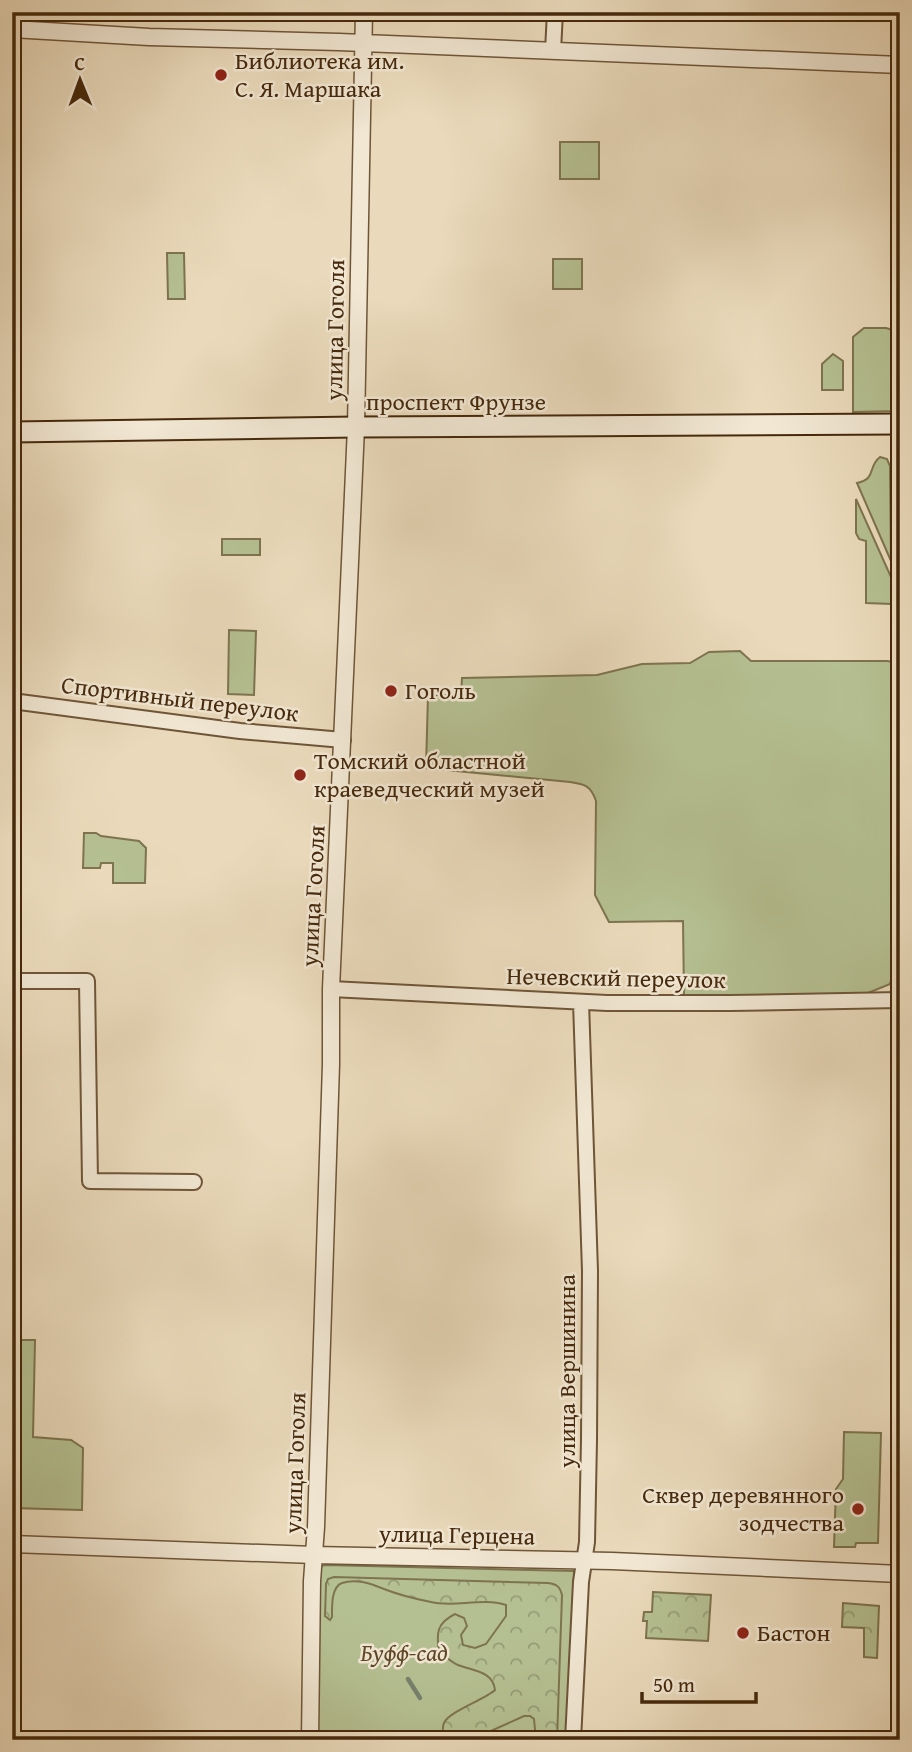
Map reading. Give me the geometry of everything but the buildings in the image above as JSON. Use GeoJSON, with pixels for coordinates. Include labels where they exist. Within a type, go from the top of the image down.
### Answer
{"type":"FeatureCollection","features":[{"type":"Feature","properties":{"kind":"main road","name":"проспект Фрунзе"},"geometry":{"type":"LineString","coordinates":[[12,432],[900,424]]}},
{"type":"Feature","properties":{"kind":"street","name":"улица Гоголя"},"geometry":{"type":"LineString","coordinates":[[310,1740],[331,989],[356,427],[364,12]]}},
{"type":"Feature","properties":{"kind":"street"},"geometry":{"type":"LineString","coordinates":[[553,51],[555,12]]}},
{"type":"Feature","properties":{"kind":"street"},"geometry":{"type":"LineString","coordinates":[[12,29],[149,37],[900,65]]}},
{"type":"Feature","properties":{"kind":"street","name":"Спортивный переулок"},"geometry":{"type":"LineString","coordinates":[[12,701],[240,731],[343,740]]}},
{"type":"Feature","properties":{"kind":"street"},"geometry":{"type":"LineString","coordinates":[[12,981],[87,981],[90,1181],[194,1182]]}},
{"type":"Feature","properties":{"kind":"street","name":"Нечевский переулок"},"geometry":{"type":"LineString","coordinates":[[331,989],[581,1002],[900,1000]]}},
{"type":"Feature","properties":{"kind":"street","name":"улица Вершинина"},"geometry":{"type":"LineString","coordinates":[[573,1740],[581,1582],[587,1542],[590,1440],[590,1271],[581,1002]]}},
{"type":"Feature","properties":{"kind":"street","name":"улица Герцена"},"geometry":{"type":"LineString","coordinates":[[12,1544],[314,1555],[585,1560],[900,1574]]}},
{"type":"Feature","properties":{"kind":"green space"},"geometry":{"type":"Polygon","coordinates":[[[560,142],[599,142],[599,179],[560,179],[560,142]]]}},
{"type":"Feature","properties":{"kind":"green space"},"geometry":{"type":"Polygon","coordinates":[[[167,253],[184,253],[185,299],[168,299],[167,253]]]}},
{"type":"Feature","properties":{"kind":"green space"},"geometry":{"type":"Polygon","coordinates":[[[553,259],[582,259],[582,289],[553,289],[553,259]]]}},
{"type":"Feature","properties":{"kind":"green space"},"geometry":{"type":"Polygon","coordinates":[[[864,328],[886,328],[900,332],[900,408],[896,411],[853,412],[853,337],[864,328]]]}},
{"type":"Feature","properties":{"kind":"green space"},"geometry":{"type":"Polygon","coordinates":[[[833,354],[843,361],[843,390],[822,390],[822,364],[833,354]]]}},
{"type":"Feature","properties":{"kind":"green space"},"geometry":{"type":"Polygon","coordinates":[[[880,457],[887,459],[890,466],[891,561],[857,483],[870,476],[880,457]]]}},
{"type":"Feature","properties":{"kind":"green space"},"geometry":{"type":"Polygon","coordinates":[[[856,499],[891,577],[891,604],[866,603],[866,541],[859,539],[856,533],[856,499]]]}},
{"type":"Feature","properties":{"kind":"green space"},"geometry":{"type":"Polygon","coordinates":[[[222,539],[260,539],[260,555],[222,555],[222,539]]]}},
{"type":"Feature","properties":{"kind":"green space"},"geometry":{"type":"Polygon","coordinates":[[[229,630],[256,631],[254,695],[228,694],[229,630]]]}},
{"type":"Feature","properties":{"kind":"green space"},"geometry":{"type":"Polygon","coordinates":[[[740,651],[751,661],[887,661],[893,662],[896,668],[895,965],[890,984],[868,993],[809,997],[684,996],[683,921],[609,922],[595,895],[596,801],[590,789],[570,782],[426,768],[428,695],[461,695],[462,678],[597,675],[642,664],[690,663],[709,652],[740,651]]]}},
{"type":"Feature","properties":{"kind":"green space"},"geometry":{"type":"Polygon","coordinates":[[[84,833],[139,841],[146,848],[145,883],[113,883],[113,863],[101,863],[100,868],[83,868],[84,833]]]}},
{"type":"Feature","properties":{"kind":"green space"},"geometry":{"type":"Polygon","coordinates":[[[12,1340],[35,1340],[33,1437],[71,1440],[83,1448],[82,1510],[12,1508],[12,1340]]]}},
{"type":"Feature","properties":{"kind":"green space"},"geometry":{"type":"Polygon","coordinates":[[[844,1432],[881,1433],[878,1543],[834,1547],[836,1489],[843,1479],[844,1432]]]}},
{"type":"Feature","properties":{"kind":"green space","name":"Буфф-сад"},"geometry":{"type":"Polygon","coordinates":[[[321,1566],[574,1571],[567,1740],[316,1740],[318,1571],[321,1566]]]}},
{"type":"Feature","properties":{"kind":"green space"},"geometry":{"type":"Polygon","coordinates":[[[334,1577],[548,1583],[558,1586],[562,1595],[557,1740],[536,1740],[534,1719],[524,1716],[471,1740],[443,1740],[443,1727],[447,1719],[495,1690],[486,1675],[455,1664],[439,1651],[439,1629],[444,1621],[455,1614],[464,1618],[467,1626],[461,1635],[463,1645],[475,1648],[486,1644],[506,1616],[506,1605],[487,1602],[440,1604],[353,1581],[338,1585],[330,1620],[325,1616],[326,1584],[328,1579],[334,1577]]]}},
{"type":"Feature","properties":{"kind":"green space"},"geometry":{"type":"Polygon","coordinates":[[[653,1592],[711,1595],[708,1641],[646,1638],[647,1621],[643,1621],[644,1612],[652,1612],[653,1592]]]}},
{"type":"Feature","properties":{"kind":"green space"},"geometry":{"type":"Polygon","coordinates":[[[843,1603],[879,1606],[877,1658],[864,1657],[864,1628],[842,1627],[843,1603]]]}},
{"type":"Feature","properties":{"kind":"waterway"},"geometry":{"type":"LineString","coordinates":[[408,1679],[420,1698]]}},
{"type":"Feature","properties":{"kind":"place","name":"Библиотека им. С. Я. Маршака"},"geometry":{"type":"Point","coordinates":[221,75]}},
{"type":"Feature","properties":{"kind":"place","name":"Гоголь"},"geometry":{"type":"Point","coordinates":[391,691]}},
{"type":"Feature","properties":{"kind":"place","name":"Томский областной краеведческий музей"},"geometry":{"type":"Point","coordinates":[300,775]}},
{"type":"Feature","properties":{"kind":"place","name":"Сквер деревянного зодчества"},"geometry":{"type":"Point","coordinates":[858,1509]}},
{"type":"Feature","properties":{"kind":"place","name":"Бастон"},"geometry":{"type":"Point","coordinates":[743,1633]}}]}
